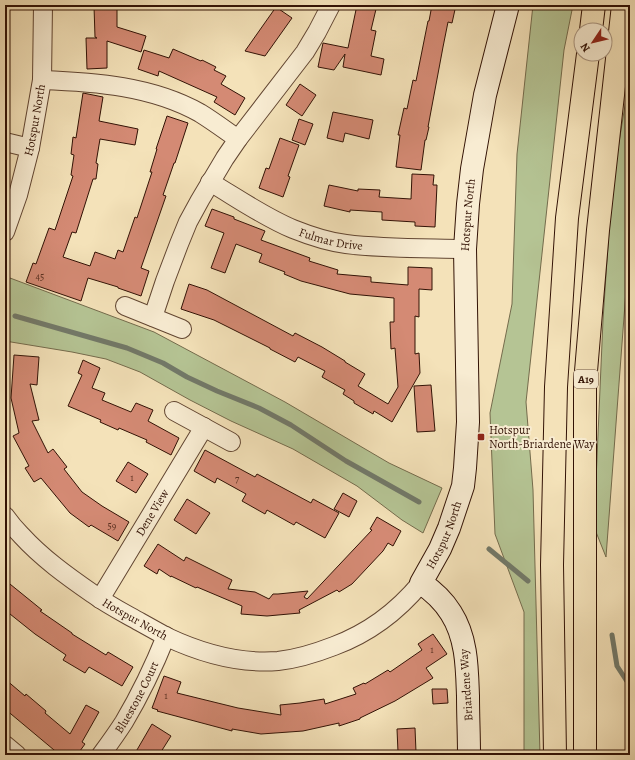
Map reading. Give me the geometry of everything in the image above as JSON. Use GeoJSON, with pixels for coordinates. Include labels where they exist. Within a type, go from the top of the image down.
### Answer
{"type":"FeatureCollection","features":[{"type":"Feature","properties":{"kind":"highway"},"geometry":{"type":"LineString","coordinates":[[592,22],[594,5]]}},
{"type":"Feature","properties":{"kind":"highway","name":"A19"},"geometry":{"type":"LineString","coordinates":[[585,755],[585,383],[598,230],[623,5]]}},
{"type":"Feature","properties":{"kind":"highway","name":"A19"},"geometry":{"type":"LineString","coordinates":[[555,755],[552,565],[556,387],[567,218],[587,62]]}},
{"type":"Feature","properties":{"kind":"street","name":"Hotspur North"},"geometry":{"type":"LineString","coordinates":[[5,232],[18,195],[30,148],[42,80],[43,5]]}},
{"type":"Feature","properties":{"kind":"street"},"geometry":{"type":"LineString","coordinates":[[153,317],[188,222],[210,182],[238,139],[305,52],[331,5]]}},
{"type":"Feature","properties":{"kind":"street","name":"Hotspur North"},"geometry":{"type":"LineString","coordinates":[[5,516],[8,521],[45,559],[100,599],[166,636],[204,652],[224,657],[243,660],[279,661],[299,658],[322,651],[343,643],[368,630],[400,606],[411,595],[421,583],[449,528],[462,486],[465,468],[468,422],[465,249],[468,204],[478,130],[485,95],[508,5]]}},
{"type":"Feature","properties":{"kind":"street"},"geometry":{"type":"LineString","coordinates":[[42,80],[69,81],[124,87],[151,94],[177,103],[198,113],[238,139]]}},
{"type":"Feature","properties":{"kind":"street"},"geometry":{"type":"LineString","coordinates":[[5,142],[30,148]]}},
{"type":"Feature","properties":{"kind":"street","name":"Fulmar Drive"},"geometry":{"type":"LineString","coordinates":[[210,182],[273,219],[317,237],[344,244],[384,247],[465,249]]}},
{"type":"Feature","properties":{"kind":"street"},"geometry":{"type":"LineString","coordinates":[[125,306],[182,329]]}},
{"type":"Feature","properties":{"kind":"street"},"geometry":{"type":"LineString","coordinates":[[174,411],[231,442]]}},
{"type":"Feature","properties":{"kind":"street","name":"Dene View"},"geometry":{"type":"LineString","coordinates":[[100,599],[204,427]]}},
{"type":"Feature","properties":{"kind":"street","name":"Briardene Way"},"geometry":{"type":"LineString","coordinates":[[421,583],[443,602],[451,613],[465,649],[467,667],[469,755]]}},
{"type":"Feature","properties":{"kind":"street","name":"Bluestone Court"},"geometry":{"type":"LineString","coordinates":[[102,755],[124,723],[166,636]]}},
{"type":"Feature","properties":{"kind":"street"},"geometry":{"type":"LineString","coordinates":[[5,745],[17,755]]}},
{"type":"Feature","properties":{"kind":"green space"},"geometry":{"type":"Polygon","coordinates":[[[533,5],[573,5],[564,50],[526,402],[533,490],[540,755],[524,755],[524,612],[495,534],[490,413],[512,304],[517,154],[533,5]]]}},
{"type":"Feature","properties":{"kind":"green space"},"geometry":{"type":"Polygon","coordinates":[[[630,75],[630,237],[606,557],[594,527],[603,320],[612,185],[630,75]]]}},
{"type":"Feature","properties":{"kind":"green space"},"geometry":{"type":"Polygon","coordinates":[[[10,278],[154,332],[285,402],[389,463],[442,488],[423,533],[402,520],[357,486],[293,449],[231,421],[140,372],[106,359],[5,341],[5,294],[10,278]]]}},
{"type":"Feature","properties":{"kind":"building"},"geometry":{"type":"Polygon","coordinates":[[[357,5],[377,5],[371,30],[376,31],[371,56],[384,59],[381,75],[343,67],[345,54],[334,70],[318,67],[323,43],[348,48],[357,5]]]}},
{"type":"Feature","properties":{"kind":"building"},"geometry":{"type":"Polygon","coordinates":[[[432,5],[456,5],[452,23],[448,22],[429,127],[425,140],[421,170],[396,167],[400,135],[398,135],[404,108],[407,109],[413,80],[416,81],[432,5]]]}},
{"type":"Feature","properties":{"kind":"building"},"geometry":{"type":"Polygon","coordinates":[[[94,6],[117,6],[117,27],[146,36],[141,52],[107,41],[107,68],[87,69],[86,38],[97,38],[95,37],[94,6]]]}},
{"type":"Feature","properties":{"kind":"building"},"geometry":{"type":"Polygon","coordinates":[[[276,7],[292,18],[265,56],[245,51],[276,7]]]}},
{"type":"Feature","properties":{"kind":"building"},"geometry":{"type":"Polygon","coordinates":[[[173,49],[216,67],[214,70],[226,76],[221,84],[245,98],[235,115],[214,102],[217,97],[159,71],[158,76],[138,69],[144,50],[169,58],[173,49]]]}},
{"type":"Feature","properties":{"kind":"building"},"geometry":{"type":"Polygon","coordinates":[[[300,84],[316,95],[302,116],[286,105],[300,84]]]}},
{"type":"Feature","properties":{"kind":"building"},"geometry":{"type":"Polygon","coordinates":[[[83,93],[103,97],[99,121],[138,129],[135,145],[100,139],[96,163],[98,164],[96,179],[93,179],[76,233],[72,232],[63,257],[90,266],[95,252],[115,259],[118,250],[123,252],[135,217],[137,218],[152,172],[150,172],[156,149],[167,116],[188,123],[163,195],[166,196],[141,268],[149,271],[141,296],[88,278],[81,301],[26,282],[33,263],[36,264],[49,228],[55,230],[73,176],[71,175],[74,155],[71,154],[73,137],[76,138],[83,93]]]}},
{"type":"Feature","properties":{"kind":"building"},"geometry":{"type":"Polygon","coordinates":[[[333,112],[373,120],[369,139],[345,133],[343,142],[327,138],[333,112]]]}},
{"type":"Feature","properties":{"kind":"building"},"geometry":{"type":"Polygon","coordinates":[[[299,119],[313,124],[305,145],[292,140],[299,119]]]}},
{"type":"Feature","properties":{"kind":"building"},"geometry":{"type":"Polygon","coordinates":[[[280,138],[299,145],[288,176],[290,177],[283,197],[259,188],[266,168],[269,169],[280,138]]]}},
{"type":"Feature","properties":{"kind":"building"},"geometry":{"type":"Polygon","coordinates":[[[412,174],[434,175],[433,185],[437,185],[435,227],[415,226],[415,222],[382,220],[382,212],[350,210],[350,212],[324,206],[329,185],[358,191],[358,189],[380,190],[379,197],[411,199],[412,174]]]}},
{"type":"Feature","properties":{"kind":"building"},"geometry":{"type":"Polygon","coordinates":[[[212,209],[265,231],[261,240],[310,258],[309,261],[338,270],[337,274],[371,277],[371,282],[408,285],[408,267],[432,268],[432,290],[419,289],[419,317],[415,316],[415,354],[419,353],[420,373],[392,422],[374,411],[373,414],[354,403],[354,401],[343,394],[345,390],[322,377],[325,371],[298,357],[295,362],[214,320],[181,309],[189,284],[207,290],[293,336],[295,333],[345,361],[365,374],[358,386],[388,404],[398,387],[395,348],[391,349],[390,322],[394,322],[394,298],[350,294],[301,281],[284,274],[285,272],[259,262],[262,254],[236,244],[225,273],[211,268],[224,233],[205,226],[212,209]]]}},
{"type":"Feature","properties":{"kind":"building"},"geometry":{"type":"Polygon","coordinates":[[[14,355],[39,357],[37,385],[30,384],[39,420],[32,421],[48,453],[53,449],[67,467],[64,469],[82,492],[129,522],[118,541],[91,525],[89,527],[70,513],[41,478],[34,482],[25,468],[29,466],[13,436],[19,433],[11,398],[14,355]]]}},
{"type":"Feature","properties":{"kind":"building"},"geometry":{"type":"Polygon","coordinates":[[[83,360],[100,368],[92,388],[105,393],[102,400],[131,412],[136,403],[153,410],[148,421],[179,438],[171,455],[146,442],[147,440],[119,428],[118,430],[100,422],[101,420],[68,406],[82,375],[78,373],[83,360]]]}},
{"type":"Feature","properties":{"kind":"building"},"geometry":{"type":"Polygon","coordinates":[[[431,385],[435,431],[417,432],[414,386],[431,385]]]}},
{"type":"Feature","properties":{"kind":"building"},"geometry":{"type":"Polygon","coordinates":[[[205,450],[255,477],[257,474],[311,503],[313,499],[339,513],[325,538],[296,522],[294,525],[267,510],[265,514],[242,501],[246,494],[217,478],[215,483],[194,471],[205,450]]]}},
{"type":"Feature","properties":{"kind":"building"},"geometry":{"type":"Polygon","coordinates":[[[128,462],[148,474],[136,493],[116,481],[128,462]]]}},
{"type":"Feature","properties":{"kind":"building"},"geometry":{"type":"Polygon","coordinates":[[[343,493],[357,501],[349,517],[334,509],[343,493]]]}},
{"type":"Feature","properties":{"kind":"building"},"geometry":{"type":"Polygon","coordinates":[[[187,499],[210,513],[196,534],[174,520],[187,499]]]}},
{"type":"Feature","properties":{"kind":"building"},"geometry":{"type":"Polygon","coordinates":[[[377,517],[401,531],[393,546],[388,543],[383,551],[352,584],[339,592],[337,590],[299,610],[300,613],[267,616],[241,614],[242,606],[171,577],[159,569],[157,574],[144,566],[158,544],[184,561],[186,557],[232,580],[228,589],[255,592],[269,599],[273,594],[308,591],[304,597],[307,599],[372,530],[370,529],[377,517]]]}},
{"type":"Feature","properties":{"kind":"building"},"geometry":{"type":"Polygon","coordinates":[[[5,580],[42,610],[40,611],[72,634],[106,655],[108,652],[133,667],[122,686],[89,667],[85,673],[63,660],[66,655],[35,634],[5,610],[5,580]]]}},
{"type":"Feature","properties":{"kind":"building"},"geometry":{"type":"Polygon","coordinates":[[[433,634],[447,654],[426,668],[433,678],[395,701],[360,719],[339,726],[339,723],[303,731],[261,734],[232,729],[232,731],[157,711],[158,710],[152,708],[164,676],[181,682],[177,693],[238,708],[281,715],[280,705],[324,699],[325,704],[356,694],[353,688],[364,683],[365,684],[388,670],[390,672],[422,650],[418,644],[433,634]]]}},
{"type":"Feature","properties":{"kind":"building"},"geometry":{"type":"Polygon","coordinates":[[[5,679],[25,696],[26,694],[46,711],[45,713],[70,734],[86,705],[99,712],[82,742],[85,744],[77,755],[60,755],[5,709],[5,679]]]}},
{"type":"Feature","properties":{"kind":"building"},"geometry":{"type":"Polygon","coordinates":[[[432,689],[447,689],[448,703],[433,704],[432,689]]]}},
{"type":"Feature","properties":{"kind":"building"},"geometry":{"type":"Polygon","coordinates":[[[152,724],[171,736],[159,755],[134,755],[152,724]]]}},
{"type":"Feature","properties":{"kind":"building"},"geometry":{"type":"Polygon","coordinates":[[[415,728],[416,752],[398,752],[397,729],[415,728]]]}},
{"type":"Feature","properties":{"kind":"waterway"},"geometry":{"type":"LineString","coordinates":[[15,316],[127,348],[163,363],[187,377],[259,408],[291,425],[346,461],[419,502]]}},
{"type":"Feature","properties":{"kind":"waterway"},"geometry":{"type":"LineString","coordinates":[[489,549],[528,581]]}},
{"type":"Feature","properties":{"kind":"waterway"},"geometry":{"type":"LineString","coordinates":[[612,635],[617,666],[630,686]]}},
{"type":"Feature","properties":{"kind":"place","name":"Hotspur North-Briardene Way"},"geometry":{"type":"Point","coordinates":[481,437]}}]}
